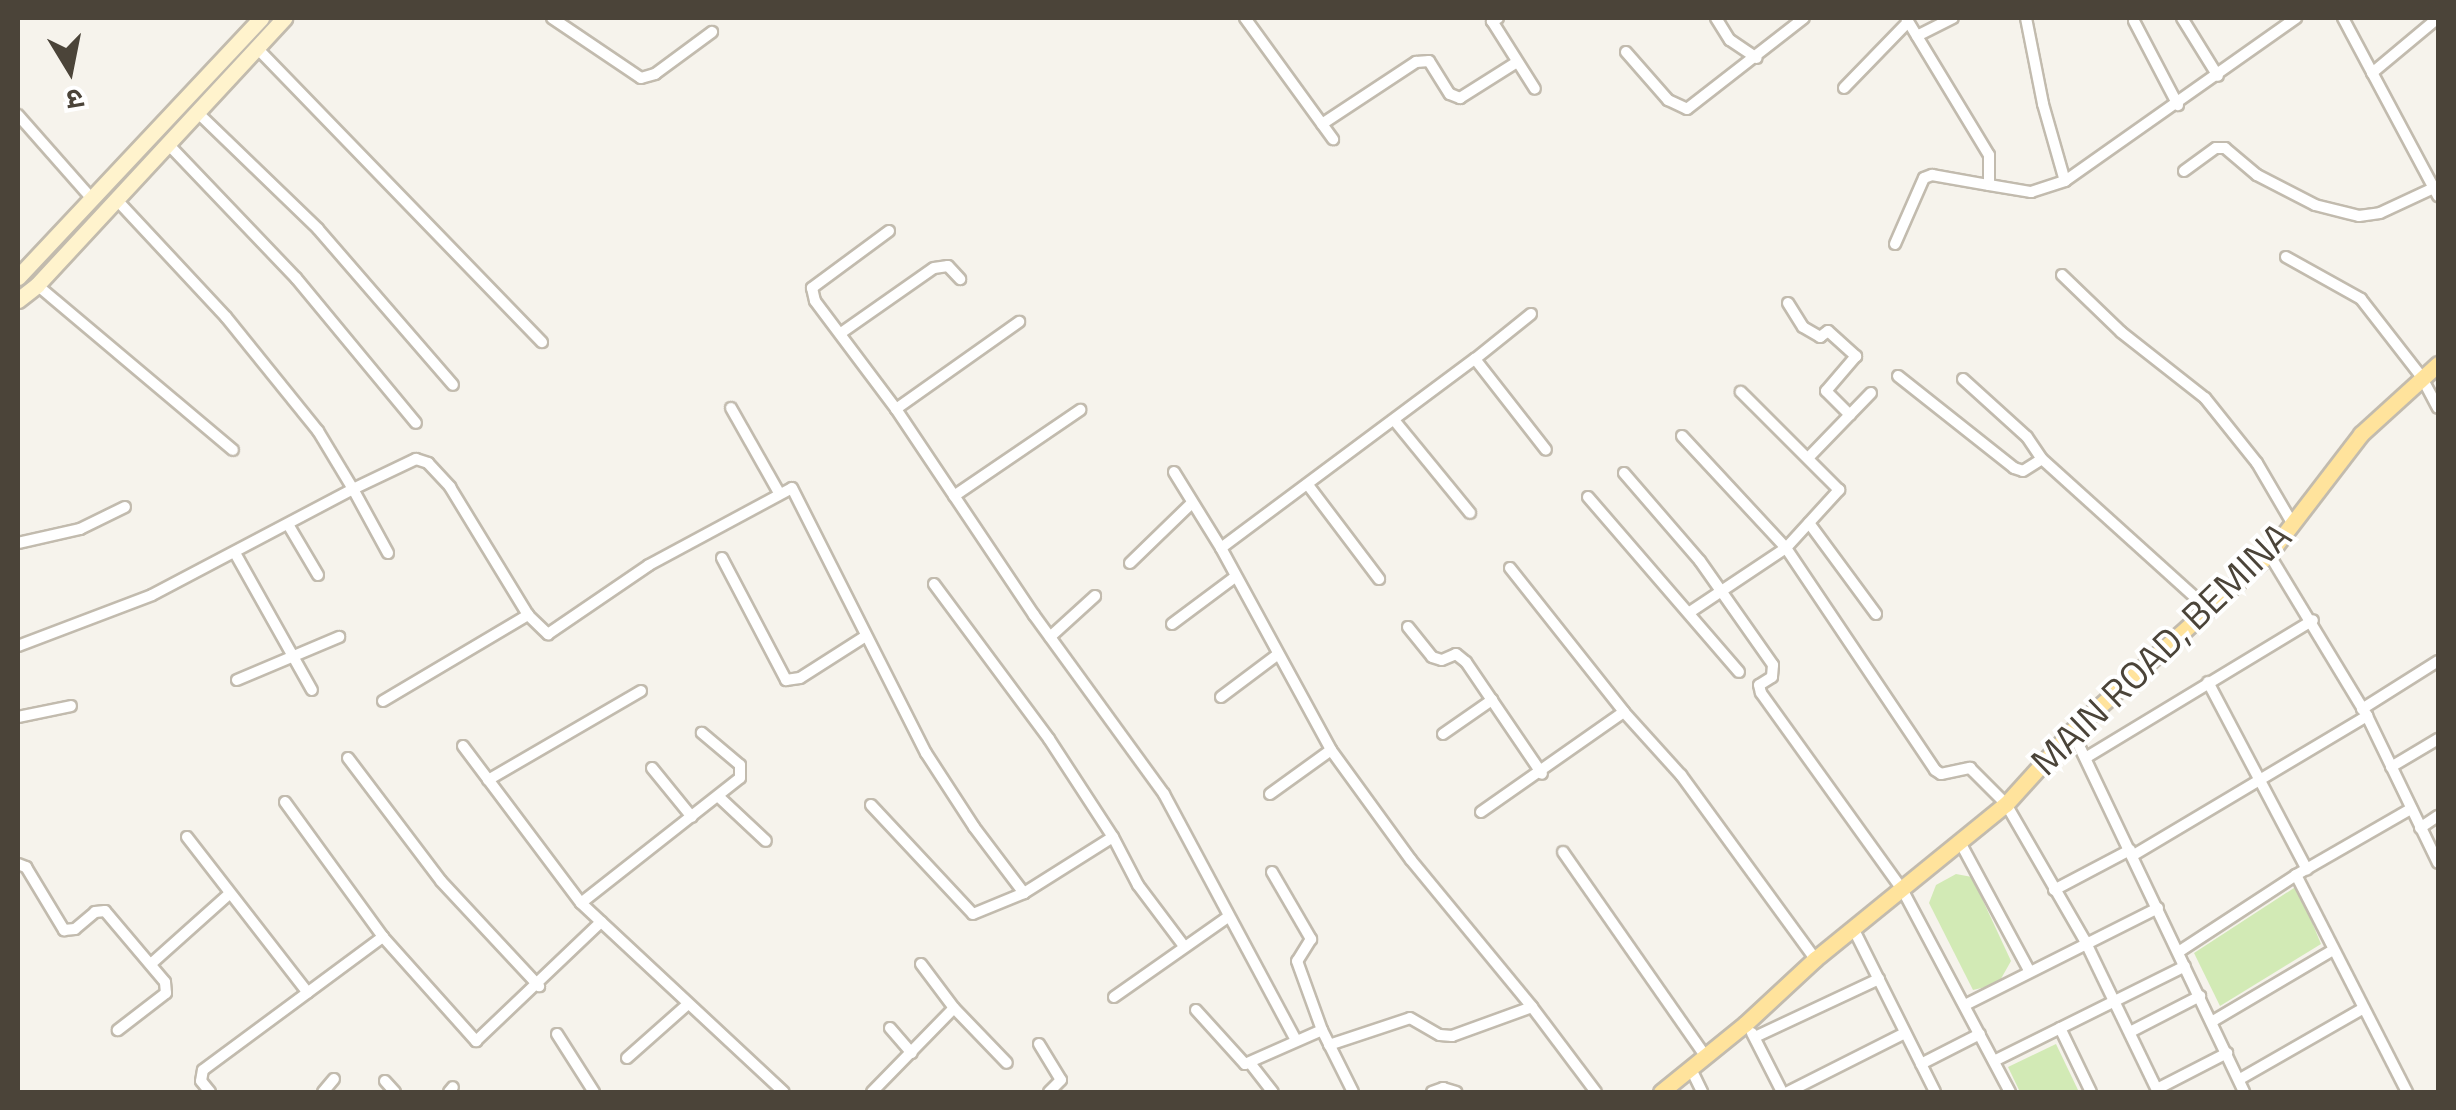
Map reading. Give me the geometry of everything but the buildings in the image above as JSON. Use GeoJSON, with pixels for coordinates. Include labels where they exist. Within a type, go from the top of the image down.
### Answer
{"type":"FeatureCollection","features":[{"type":"Feature","properties":{"kind":"main road","name":"MAIN ROAD, BEMINA"},"geometry":{"type":"LineString","coordinates":[[1661,1092],[1704,1054],[1750,1031],[1815,959],[2006,804],[2072,731],[2269,554],[2361,434],[2438,364]]}},
{"type":"Feature","properties":{"kind":"street"},"geometry":{"type":"LineString","coordinates":[[20,269],[94,201],[261,18]]}},
{"type":"Feature","properties":{"kind":"street"},"geometry":{"type":"LineString","coordinates":[[18,300],[37,285],[284,18]]}},
{"type":"Feature","properties":{"kind":"street"},"geometry":{"type":"LineString","coordinates":[[552,18],[641,78],[655,74],[712,32]]}},
{"type":"Feature","properties":{"kind":"street"},"geometry":{"type":"LineString","coordinates":[[1245,18],[1332,139]]}},
{"type":"Feature","properties":{"kind":"street"},"geometry":{"type":"LineString","coordinates":[[1494,18],[1534,90]]}},
{"type":"Feature","properties":{"kind":"street"},"geometry":{"type":"LineString","coordinates":[[1716,18],[1730,40],[1757,58]]}},
{"type":"Feature","properties":{"kind":"street"},"geometry":{"type":"LineString","coordinates":[[1626,52],[1668,100],[1687,109],[1804,18]]}},
{"type":"Feature","properties":{"kind":"street"},"geometry":{"type":"LineString","coordinates":[[1917,36],[1954,18]]}},
{"type":"Feature","properties":{"kind":"street"},"geometry":{"type":"LineString","coordinates":[[2026,18],[2042,104],[2065,181]]}},
{"type":"Feature","properties":{"kind":"street"},"geometry":{"type":"LineString","coordinates":[[2182,18],[2218,76]]}},
{"type":"Feature","properties":{"kind":"street"},"geometry":{"type":"LineString","coordinates":[[1895,244],[1924,178],[1932,175],[2031,192],[2065,181],[2178,105],[2296,18]]}},
{"type":"Feature","properties":{"kind":"street"},"geometry":{"type":"LineString","coordinates":[[2184,171],[2216,148],[2225,148],[2257,175],[2315,205],[2359,216],[2380,213],[2437,191],[2343,18]]}},
{"type":"Feature","properties":{"kind":"street"},"geometry":{"type":"LineString","coordinates":[[1844,88],[1907,20],[1989,155],[1990,184]]}},
{"type":"Feature","properties":{"kind":"street"},"geometry":{"type":"LineString","coordinates":[[2134,20],[2178,105]]}},
{"type":"Feature","properties":{"kind":"street"},"geometry":{"type":"LineString","coordinates":[[2372,73],[2437,21]]}},
{"type":"Feature","properties":{"kind":"street"},"geometry":{"type":"LineString","coordinates":[[256,46],[542,342]]}},
{"type":"Feature","properties":{"kind":"street"},"geometry":{"type":"LineString","coordinates":[[1322,124],[1416,62],[1429,62],[1450,94],[1460,98],[1518,62]]}},
{"type":"Feature","properties":{"kind":"street"},"geometry":{"type":"LineString","coordinates":[[197,112],[318,229],[453,385]]}},
{"type":"Feature","properties":{"kind":"street"},"geometry":{"type":"LineString","coordinates":[[18,115],[94,201]]}},
{"type":"Feature","properties":{"kind":"street"},"geometry":{"type":"LineString","coordinates":[[168,143],[296,278],[416,423]]}},
{"type":"Feature","properties":{"kind":"street"},"geometry":{"type":"LineString","coordinates":[[116,198],[226,316],[318,430],[388,552]]}},
{"type":"Feature","properties":{"kind":"street"},"geometry":{"type":"LineString","coordinates":[[889,231],[812,288],[815,301],[896,409],[1050,637],[1164,794],[1296,1040]]}},
{"type":"Feature","properties":{"kind":"street"},"geometry":{"type":"LineString","coordinates":[[2286,256],[2361,300],[2421,376],[2438,408]]}},
{"type":"Feature","properties":{"kind":"street"},"geometry":{"type":"LineString","coordinates":[[841,334],[934,268],[948,266],[960,280]]}},
{"type":"Feature","properties":{"kind":"street"},"geometry":{"type":"LineString","coordinates":[[2062,275],[2121,332],[2205,398],[2257,462],[2292,523]]}},
{"type":"Feature","properties":{"kind":"street"},"geometry":{"type":"LineString","coordinates":[[37,285],[233,450]]}},
{"type":"Feature","properties":{"kind":"street"},"geometry":{"type":"LineString","coordinates":[[1788,303],[1802,327],[1820,338],[1828,331],[1856,356],[1826,391],[1850,414]]}},
{"type":"Feature","properties":{"kind":"street"},"geometry":{"type":"LineString","coordinates":[[1221,548],[1531,314]]}},
{"type":"Feature","properties":{"kind":"street"},"geometry":{"type":"LineString","coordinates":[[896,409],[1019,322]]}},
{"type":"Feature","properties":{"kind":"street"},"geometry":{"type":"LineString","coordinates":[[1475,359],[1546,450]]}},
{"type":"Feature","properties":{"kind":"street"},"geometry":{"type":"LineString","coordinates":[[1898,376],[2014,468],[2023,471],[2042,459]]}},
{"type":"Feature","properties":{"kind":"street"},"geometry":{"type":"LineString","coordinates":[[1963,379],[2027,438],[2042,459],[2208,609]]}},
{"type":"Feature","properties":{"kind":"street"},"geometry":{"type":"LineString","coordinates":[[1690,612],[1786,548],[1839,490],[1740,392]]}},
{"type":"Feature","properties":{"kind":"street"},"geometry":{"type":"LineString","coordinates":[[1809,457],[1871,393]]}},
{"type":"Feature","properties":{"kind":"street"},"geometry":{"type":"LineString","coordinates":[[731,408],[778,491]]}},
{"type":"Feature","properties":{"kind":"street"},"geometry":{"type":"LineString","coordinates":[[954,496],[1080,410]]}},
{"type":"Feature","properties":{"kind":"street"},"geometry":{"type":"LineString","coordinates":[[1394,420],[1470,513]]}},
{"type":"Feature","properties":{"kind":"street"},"geometry":{"type":"LineString","coordinates":[[1682,436],[1786,548],[1935,770],[1941,774],[1970,768],[2006,804],[2085,941],[2158,1091],[2228,1052]]}},
{"type":"Feature","properties":{"kind":"street"},"geometry":{"type":"LineString","coordinates":[[18,646],[129,606],[416,460],[428,463],[450,487],[528,615],[548,634],[648,566],[787,487],[796,490],[926,752],[1024,894]]}},
{"type":"Feature","properties":{"kind":"street"},"geometry":{"type":"LineString","coordinates":[[1174,472],[1221,548],[1331,750],[1411,860],[1532,1006],[1596,1092]]}},
{"type":"Feature","properties":{"kind":"street"},"geometry":{"type":"LineString","coordinates":[[1624,473],[1724,592],[1773,665],[1772,676],[1759,685],[1761,692],[1902,890],[2010,1092]]}},
{"type":"Feature","properties":{"kind":"street"},"geometry":{"type":"LineString","coordinates":[[1308,485],[1378,579]]}},
{"type":"Feature","properties":{"kind":"street"},"geometry":{"type":"LineString","coordinates":[[1588,497],[1739,672]]}},
{"type":"Feature","properties":{"kind":"street"},"geometry":{"type":"LineString","coordinates":[[1130,563],[1192,503]]}},
{"type":"Feature","properties":{"kind":"street"},"geometry":{"type":"LineString","coordinates":[[18,542],[80,529],[125,508]]}},
{"type":"Feature","properties":{"kind":"street"},"geometry":{"type":"LineString","coordinates":[[1810,523],[1876,614]]}},
{"type":"Feature","properties":{"kind":"street"},"geometry":{"type":"LineString","coordinates":[[288,526],[318,575]]}},
{"type":"Feature","properties":{"kind":"street"},"geometry":{"type":"LineString","coordinates":[[235,553],[312,690]]}},
{"type":"Feature","properties":{"kind":"street"},"geometry":{"type":"LineString","coordinates":[[2269,554],[2313,620],[2365,712],[2438,864]]}},
{"type":"Feature","properties":{"kind":"street"},"geometry":{"type":"LineString","coordinates":[[722,558],[786,680],[800,678],[866,636]]}},
{"type":"Feature","properties":{"kind":"street"},"geometry":{"type":"LineString","coordinates":[[1510,568],[1624,712],[1681,775],[1815,959]]}},
{"type":"Feature","properties":{"kind":"street"},"geometry":{"type":"LineString","coordinates":[[1172,624],[1236,577]]}},
{"type":"Feature","properties":{"kind":"street"},"geometry":{"type":"LineString","coordinates":[[934,584],[1050,739],[1113,837],[1138,885],[1184,946]]}},
{"type":"Feature","properties":{"kind":"street"},"geometry":{"type":"LineString","coordinates":[[1050,637],[1096,596]]}},
{"type":"Feature","properties":{"kind":"street"},"geometry":{"type":"LineString","coordinates":[[383,702],[528,615]]}},
{"type":"Feature","properties":{"kind":"street"},"geometry":{"type":"LineString","coordinates":[[2087,757],[2313,620]]}},
{"type":"Feature","properties":{"kind":"street"},"geometry":{"type":"LineString","coordinates":[[1408,627],[1432,657],[1460,656],[1542,774]]}},
{"type":"Feature","properties":{"kind":"street"},"geometry":{"type":"LineString","coordinates":[[238,680],[339,638]]}},
{"type":"Feature","properties":{"kind":"street"},"geometry":{"type":"LineString","coordinates":[[1221,697],[1277,655]]}},
{"type":"Feature","properties":{"kind":"street"},"geometry":{"type":"LineString","coordinates":[[2054,890],[2131,853],[2260,778],[2438,662]]}},
{"type":"Feature","properties":{"kind":"street"},"geometry":{"type":"LineString","coordinates":[[2208,682],[2260,778],[2333,950],[2407,1092]]}},
{"type":"Feature","properties":{"kind":"street"},"geometry":{"type":"LineString","coordinates":[[488,780],[641,691]]}},
{"type":"Feature","properties":{"kind":"street"},"geometry":{"type":"LineString","coordinates":[[1443,734],[1492,700]]}},
{"type":"Feature","properties":{"kind":"street"},"geometry":{"type":"LineString","coordinates":[[18,717],[71,706]]}},
{"type":"Feature","properties":{"kind":"street"},"geometry":{"type":"LineString","coordinates":[[1481,812],[1542,774],[1624,712]]}},
{"type":"Feature","properties":{"kind":"street"},"geometry":{"type":"LineString","coordinates":[[2072,731],[2244,1092]]}},
{"type":"Feature","properties":{"kind":"street"},"geometry":{"type":"LineString","coordinates":[[581,903],[719,797],[743,770],[702,734]]}},
{"type":"Feature","properties":{"kind":"street"},"geometry":{"type":"LineString","coordinates":[[2391,767],[2438,740]]}},
{"type":"Feature","properties":{"kind":"street"},"geometry":{"type":"LineString","coordinates":[[462,746],[581,903],[784,1092]]}},
{"type":"Feature","properties":{"kind":"street"},"geometry":{"type":"LineString","coordinates":[[1270,794],[1331,750]]}},
{"type":"Feature","properties":{"kind":"street"},"geometry":{"type":"LineString","coordinates":[[348,758],[441,880],[539,986]]}},
{"type":"Feature","properties":{"kind":"street"},"geometry":{"type":"LineString","coordinates":[[652,768],[692,817]]}},
{"type":"Feature","properties":{"kind":"street"},"geometry":{"type":"LineString","coordinates":[[719,797],[766,841]]}},
{"type":"Feature","properties":{"kind":"street"},"geometry":{"type":"LineString","coordinates":[[286,802],[383,938],[476,1041],[539,986],[601,922]]}},
{"type":"Feature","properties":{"kind":"street"},"geometry":{"type":"LineString","coordinates":[[871,805],[967,911],[981,912],[1024,894],[1113,837]]}},
{"type":"Feature","properties":{"kind":"street"},"geometry":{"type":"LineString","coordinates":[[2180,952],[2302,872],[2410,809]]}},
{"type":"Feature","properties":{"kind":"street"},"geometry":{"type":"LineString","coordinates":[[2420,828],[2438,816]]}},
{"type":"Feature","properties":{"kind":"street"},"geometry":{"type":"LineString","coordinates":[[186,836],[228,895],[308,993]]}},
{"type":"Feature","properties":{"kind":"street"},"geometry":{"type":"LineString","coordinates":[[1961,844],[2030,972]]}},
{"type":"Feature","properties":{"kind":"street"},"geometry":{"type":"LineString","coordinates":[[1564,852],[1704,1054]]}},
{"type":"Feature","properties":{"kind":"street"},"geometry":{"type":"LineString","coordinates":[[18,864],[26,867],[64,930],[75,929],[95,912],[106,911],[165,982],[166,992],[118,1030]]}},
{"type":"Feature","properties":{"kind":"street"},"geometry":{"type":"LineString","coordinates":[[1272,872],[1312,942],[1296,961],[1322,1030],[1353,1092]]}},
{"type":"Feature","properties":{"kind":"street"},"geometry":{"type":"LineString","coordinates":[[152,964],[228,895]]}},
{"type":"Feature","properties":{"kind":"street"},"geometry":{"type":"LineString","coordinates":[[1965,1005],[2085,941],[2158,908]]}},
{"type":"Feature","properties":{"kind":"street"},"geometry":{"type":"LineString","coordinates":[[1114,996],[1228,918]]}},
{"type":"Feature","properties":{"kind":"street"},"geometry":{"type":"LineString","coordinates":[[1853,928],[1932,1091]]}},
{"type":"Feature","properties":{"kind":"street"},"geometry":{"type":"LineString","coordinates":[[210,1092],[201,1081],[204,1070],[383,938]]}},
{"type":"Feature","properties":{"kind":"street"},"geometry":{"type":"LineString","coordinates":[[2213,1021],[2333,950]]}},
{"type":"Feature","properties":{"kind":"street"},"geometry":{"type":"LineString","coordinates":[[921,964],[954,1008],[1007,1062]]}},
{"type":"Feature","properties":{"kind":"street"},"geometry":{"type":"LineString","coordinates":[[1994,1061],[2185,966]]}},
{"type":"Feature","properties":{"kind":"street"},"geometry":{"type":"LineString","coordinates":[[1878,979],[1750,1031],[1785,1092],[1906,1033]]}},
{"type":"Feature","properties":{"kind":"street"},"geometry":{"type":"LineString","coordinates":[[2130,1032],[2200,996]]}},
{"type":"Feature","properties":{"kind":"street"},"geometry":{"type":"LineString","coordinates":[[627,1058],[688,1004]]}},
{"type":"Feature","properties":{"kind":"street"},"geometry":{"type":"LineString","coordinates":[[1329,1045],[1410,1018],[1440,1035],[1452,1036],[1532,1006]]}},
{"type":"Feature","properties":{"kind":"street"},"geometry":{"type":"LineString","coordinates":[[872,1092],[954,1008]]}},
{"type":"Feature","properties":{"kind":"street"},"geometry":{"type":"LineString","coordinates":[[1196,1010],[1240,1062],[1250,1063],[1322,1030]]}},
{"type":"Feature","properties":{"kind":"street"},"geometry":{"type":"LineString","coordinates":[[2240,1079],[2362,1010]]}},
{"type":"Feature","properties":{"kind":"street"},"geometry":{"type":"LineString","coordinates":[[890,1028],[912,1053]]}},
{"type":"Feature","properties":{"kind":"street"},"geometry":{"type":"LineString","coordinates":[[2060,1028],[2091,1092]]}},
{"type":"Feature","properties":{"kind":"street"},"geometry":{"type":"LineString","coordinates":[[557,1034],[594,1092]]}},
{"type":"Feature","properties":{"kind":"street"},"geometry":{"type":"LineString","coordinates":[[1921,1064],[1980,1034]]}},
{"type":"Feature","properties":{"kind":"street"},"geometry":{"type":"LineString","coordinates":[[1038,1044],[1060,1076],[1048,1092]]}},
{"type":"Feature","properties":{"kind":"street"},"geometry":{"type":"LineString","coordinates":[[1250,1063],[1274,1092]]}},
{"type":"Feature","properties":{"kind":"street"},"geometry":{"type":"LineString","coordinates":[[1690,1067],[1702,1092]]}},
{"type":"Feature","properties":{"kind":"street"},"geometry":{"type":"LineString","coordinates":[[323,1092],[334,1079]]}},
{"type":"Feature","properties":{"kind":"street"},"geometry":{"type":"LineString","coordinates":[[384,1081],[396,1092]]}},
{"type":"Feature","properties":{"kind":"street"},"geometry":{"type":"LineString","coordinates":[[1432,1092],[1443,1088],[1456,1092]]}},
{"type":"Feature","properties":{"kind":"green space"},"geometry":{"type":"Polygon","coordinates":[[[1956,874],[1972,877],[2011,961],[1998,984],[1973,990],[1929,903],[1936,885],[1956,874]]]}},
{"type":"Feature","properties":{"kind":"green space"},"geometry":{"type":"Polygon","coordinates":[[[2297,886],[2321,944],[2220,1006],[2194,953],[2297,886]]]}},
{"type":"Feature","properties":{"kind":"green space"},"geometry":{"type":"Polygon","coordinates":[[[2056,1044],[2079,1092],[2020,1092],[2008,1067],[2056,1044]]]}}]}
